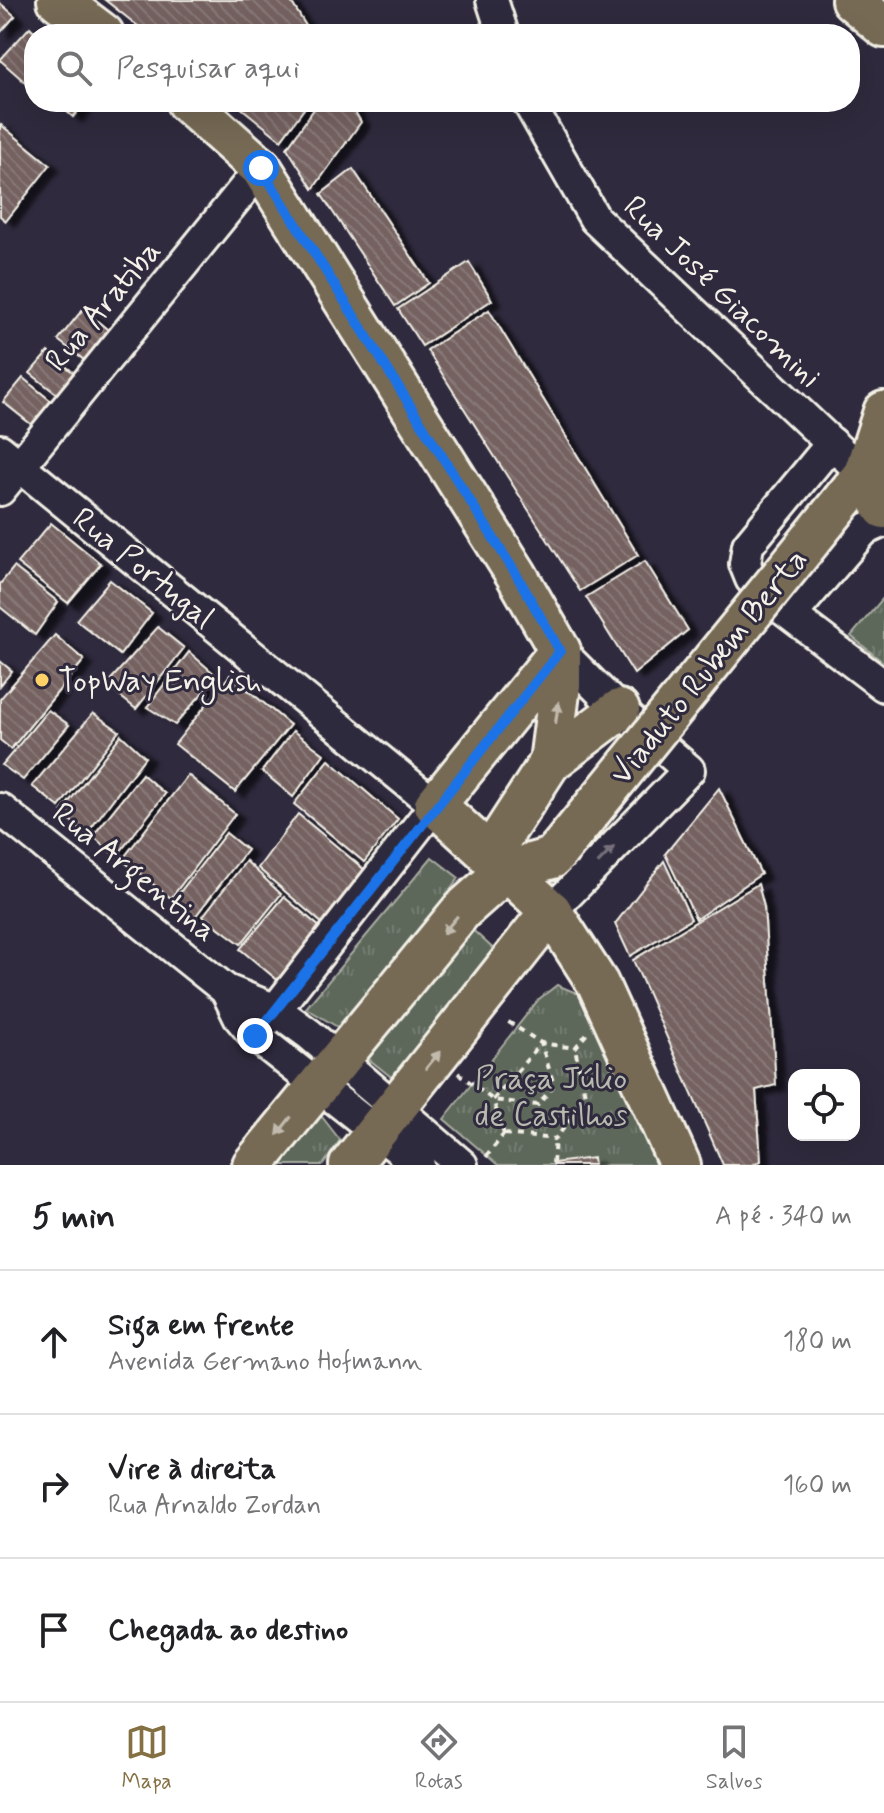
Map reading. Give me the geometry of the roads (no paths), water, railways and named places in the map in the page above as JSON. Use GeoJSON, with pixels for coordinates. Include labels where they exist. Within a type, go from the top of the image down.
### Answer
{"type":"FeatureCollection","features":[{"type":"Feature","properties":{"kind":"main road"},"geometry":{"type":"LineString","coordinates":[[58,0],[90,24]]}},
{"type":"Feature","properties":{"kind":"main road"},"geometry":{"type":"LineString","coordinates":[[852,0],[884,27]]}},
{"type":"Feature","properties":{"kind":"main road"},"geometry":{"type":"LineString","coordinates":[[198,112],[261,168],[516,574],[560,651],[560,685],[550,762],[498,863],[253,1165]]}},
{"type":"Feature","properties":{"kind":"main road"},"geometry":{"type":"LineString","coordinates":[[884,412],[864,479],[884,508]]}},
{"type":"Feature","properties":{"kind":"main road","name":"Viaduto Rubem Berta"},"geometry":{"type":"LineString","coordinates":[[556,854],[864,479]]}},
{"type":"Feature","properties":{"kind":"main road"},"geometry":{"type":"LineString","coordinates":[[435,805],[560,651]]}},
{"type":"Feature","properties":{"kind":"main road"},"geometry":{"type":"LineString","coordinates":[[550,762],[619,710]]}},
{"type":"Feature","properties":{"kind":"main road","name":"Rua Portugal"},"geometry":{"type":"LineString","coordinates":[[435,805],[551,911],[598,984],[680,1165]]}},
{"type":"Feature","properties":{"kind":"main road"},"geometry":{"type":"LineString","coordinates":[[350,1165],[551,911],[556,854],[498,863]]}},
{"type":"Feature","properties":{"kind":"street"},"geometry":{"type":"LineString","coordinates":[[492,0],[500,24]]}},
{"type":"Feature","properties":{"kind":"street","name":"Rua José Giacomini"},"geometry":{"type":"LineString","coordinates":[[534,112],[595,219],[832,443],[864,479]]}},
{"type":"Feature","properties":{"kind":"street","name":"Rua Aratiba"},"geometry":{"type":"LineString","coordinates":[[0,490],[9,458],[261,168]]}},
{"type":"Feature","properties":{"kind":"street"},"geometry":{"type":"LineString","coordinates":[[832,443],[748,545],[745,564],[751,579],[768,598],[884,686]]}},
{"type":"Feature","properties":{"kind":"street","name":"Rua Portugal"},"geometry":{"type":"LineString","coordinates":[[9,458],[435,805]]}},
{"type":"Feature","properties":{"kind":"street"},"geometry":{"type":"LineString","coordinates":[[792,614],[864,530],[884,521]]}},
{"type":"Feature","properties":{"kind":"street"},"geometry":{"type":"LineString","coordinates":[[551,911],[689,770],[619,710],[560,651]]}},
{"type":"Feature","properties":{"kind":"street"},"geometry":{"type":"LineString","coordinates":[[255,1036],[435,805]]}},
{"type":"Feature","properties":{"kind":"street","name":"Rua Argentina"},"geometry":{"type":"LineString","coordinates":[[0,809],[226,990],[276,1010],[328,1072]]}},
{"type":"Feature","properties":{"kind":"street","name":"Rua Argentina"},"geometry":{"type":"LineString","coordinates":[[226,990],[239,1017],[255,1036],[328,1072]]}},
{"type":"Feature","properties":{"kind":"street"},"geometry":{"type":"LineString","coordinates":[[328,1072],[385,1120],[462,1165]]}},
{"type":"Feature","properties":{"kind":"street"},"geometry":{"type":"LineString","coordinates":[[385,1120],[419,1165]]}},
{"type":"Feature","properties":{"kind":"place","name":"TopWay English"},"geometry":{"type":"Point","coordinates":[42,680]}},
{"type":"Feature","properties":{"kind":"park label","name":"Praça Júlio de Castilhos"},"geometry":{"type":"Point","coordinates":[551,1096]}}]}
